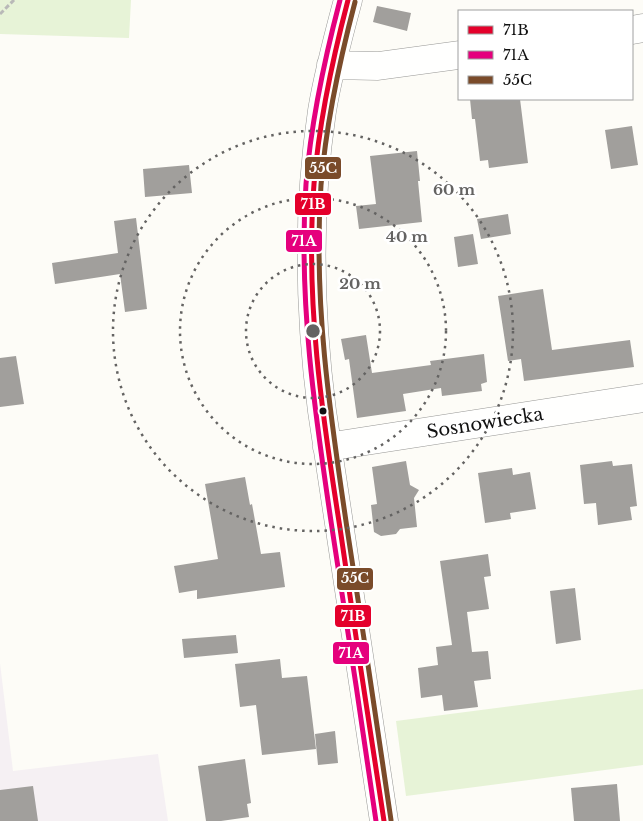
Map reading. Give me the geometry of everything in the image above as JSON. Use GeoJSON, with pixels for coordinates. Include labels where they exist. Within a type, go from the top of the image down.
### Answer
{"type":"FeatureCollection","features":[{"type":"Feature","properties":{"kind":"street"},"geometry":{"type":"LineString","coordinates":[[348,0],[331,65],[322,110],[316,156],[311,250],[311,299],[327,447],[384,821]]}},
{"type":"Feature","properties":{"kind":"street"},"geometry":{"type":"LineString","coordinates":[[331,65],[378,66],[458,55]]}},
{"type":"Feature","properties":{"kind":"street","name":"Sosnowiecka"},"geometry":{"type":"LineString","coordinates":[[327,447],[643,398]]}},
{"type":"Feature","properties":{"kind":"path"},"geometry":{"type":"LineString","coordinates":[[0,14],[14,0]]}},
{"type":"Feature","properties":{"kind":"shaded area"},"geometry":{"type":"Polygon","coordinates":[[[0,663],[13,771],[158,754],[168,821],[0,821],[0,663]]]}},
{"type":"Feature","properties":{"kind":"green space"},"geometry":{"type":"Polygon","coordinates":[[[0,0],[131,0],[129,38],[0,34],[0,0]]]}},
{"type":"Feature","properties":{"kind":"green space"},"geometry":{"type":"Polygon","coordinates":[[[643,689],[643,765],[406,796],[396,721],[643,689]]]}},
{"type":"Feature","properties":{"kind":"building"},"geometry":{"type":"Polygon","coordinates":[[[377,6],[411,13],[407,31],[373,22],[377,6]]]}},
{"type":"Feature","properties":{"kind":"building"},"geometry":{"type":"Polygon","coordinates":[[[470,100],[520,100],[528,163],[489,168],[488,160],[480,161],[475,119],[472,119],[470,100]]]}},
{"type":"Feature","properties":{"kind":"building"},"geometry":{"type":"Polygon","coordinates":[[[632,126],[638,165],[611,169],[605,130],[632,126]]]}},
{"type":"Feature","properties":{"kind":"building"},"geometry":{"type":"Polygon","coordinates":[[[417,151],[422,222],[359,229],[356,206],[376,204],[370,156],[417,151]]]}},
{"type":"Feature","properties":{"kind":"building"},"geometry":{"type":"Polygon","coordinates":[[[189,165],[192,193],[145,197],[143,169],[189,165]]]}},
{"type":"Feature","properties":{"kind":"building"},"geometry":{"type":"Polygon","coordinates":[[[508,214],[511,234],[481,239],[477,219],[508,214]]]}},
{"type":"Feature","properties":{"kind":"building"},"geometry":{"type":"Polygon","coordinates":[[[136,218],[147,309],[125,312],[120,274],[55,284],[52,263],[118,253],[114,221],[136,218]]]}},
{"type":"Feature","properties":{"kind":"building"},"geometry":{"type":"Polygon","coordinates":[[[473,234],[478,264],[458,267],[454,237],[473,234]]]}},
{"type":"Feature","properties":{"kind":"building"},"geometry":{"type":"Polygon","coordinates":[[[543,289],[552,350],[630,340],[634,367],[524,381],[521,359],[508,361],[498,296],[543,289]]]}},
{"type":"Feature","properties":{"kind":"building"},"geometry":{"type":"Polygon","coordinates":[[[366,335],[372,373],[431,365],[430,361],[484,354],[487,382],[481,384],[482,391],[442,396],[441,388],[403,394],[406,411],[357,418],[349,359],[345,360],[341,339],[366,335]]]}},
{"type":"Feature","properties":{"kind":"building"},"geometry":{"type":"Polygon","coordinates":[[[16,356],[24,404],[0,407],[0,358],[16,356]]]}},
{"type":"Feature","properties":{"kind":"building"},"geometry":{"type":"Polygon","coordinates":[[[406,461],[410,485],[419,490],[414,498],[417,527],[400,529],[396,534],[381,536],[374,532],[371,505],[377,504],[372,467],[406,461]]]}},
{"type":"Feature","properties":{"kind":"building"},"geometry":{"type":"Polygon","coordinates":[[[612,461],[613,466],[632,464],[637,506],[630,507],[632,520],[598,525],[596,503],[584,504],[580,465],[612,461]]]}},
{"type":"Feature","properties":{"kind":"building"},"geometry":{"type":"Polygon","coordinates":[[[512,468],[513,475],[530,472],[536,509],[510,513],[511,519],[485,523],[478,473],[512,468]]]}},
{"type":"Feature","properties":{"kind":"building"},"geometry":{"type":"Polygon","coordinates":[[[245,477],[261,554],[280,552],[285,587],[197,599],[197,590],[179,593],[174,566],[218,559],[205,484],[245,477]]]}},
{"type":"Feature","properties":{"kind":"building"},"geometry":{"type":"Polygon","coordinates":[[[488,554],[491,576],[484,577],[489,609],[467,612],[472,652],[488,651],[491,679],[474,681],[478,707],[444,711],[442,695],[421,698],[418,668],[438,665],[436,647],[452,645],[440,561],[488,554]]]}},
{"type":"Feature","properties":{"kind":"building"},"geometry":{"type":"Polygon","coordinates":[[[575,588],[581,640],[556,644],[550,591],[575,588]]]}},
{"type":"Feature","properties":{"kind":"building"},"geometry":{"type":"Polygon","coordinates":[[[236,635],[238,653],[184,658],[182,639],[236,635]]]}},
{"type":"Feature","properties":{"kind":"building"},"geometry":{"type":"Polygon","coordinates":[[[280,659],[282,678],[307,676],[316,749],[262,755],[256,705],[240,707],[235,664],[280,659]]]}},
{"type":"Feature","properties":{"kind":"building"},"geometry":{"type":"Polygon","coordinates":[[[335,731],[338,763],[318,765],[315,734],[335,731]]]}},
{"type":"Feature","properties":{"kind":"building"},"geometry":{"type":"Polygon","coordinates":[[[245,759],[251,803],[247,804],[249,817],[206,821],[198,766],[245,759]]]}},
{"type":"Feature","properties":{"kind":"building"},"geometry":{"type":"Polygon","coordinates":[[[617,784],[620,821],[574,821],[571,788],[617,784]]]}},
{"type":"Feature","properties":{"kind":"building"},"geometry":{"type":"Polygon","coordinates":[[[33,786],[38,821],[0,821],[0,790],[33,786]]]}},
{"type":"Feature","properties":{"kind":"transit line","name":"71A"},"geometry":{"type":"LineString","coordinates":[[340,0],[324,68],[311,137],[306,184],[304,271],[314,400],[376,821]]}},
{"type":"Feature","properties":{"kind":"transit line","name":"71B"},"geometry":{"type":"LineString","coordinates":[[348,0],[327,91],[319,137],[314,184],[312,271],[321,400],[384,821]]}},
{"type":"Feature","properties":{"kind":"transit line","name":"55C"},"geometry":{"type":"LineString","coordinates":[[355,2],[339,70],[326,139],[321,185],[319,272],[329,400],[391,820]]}}]}
